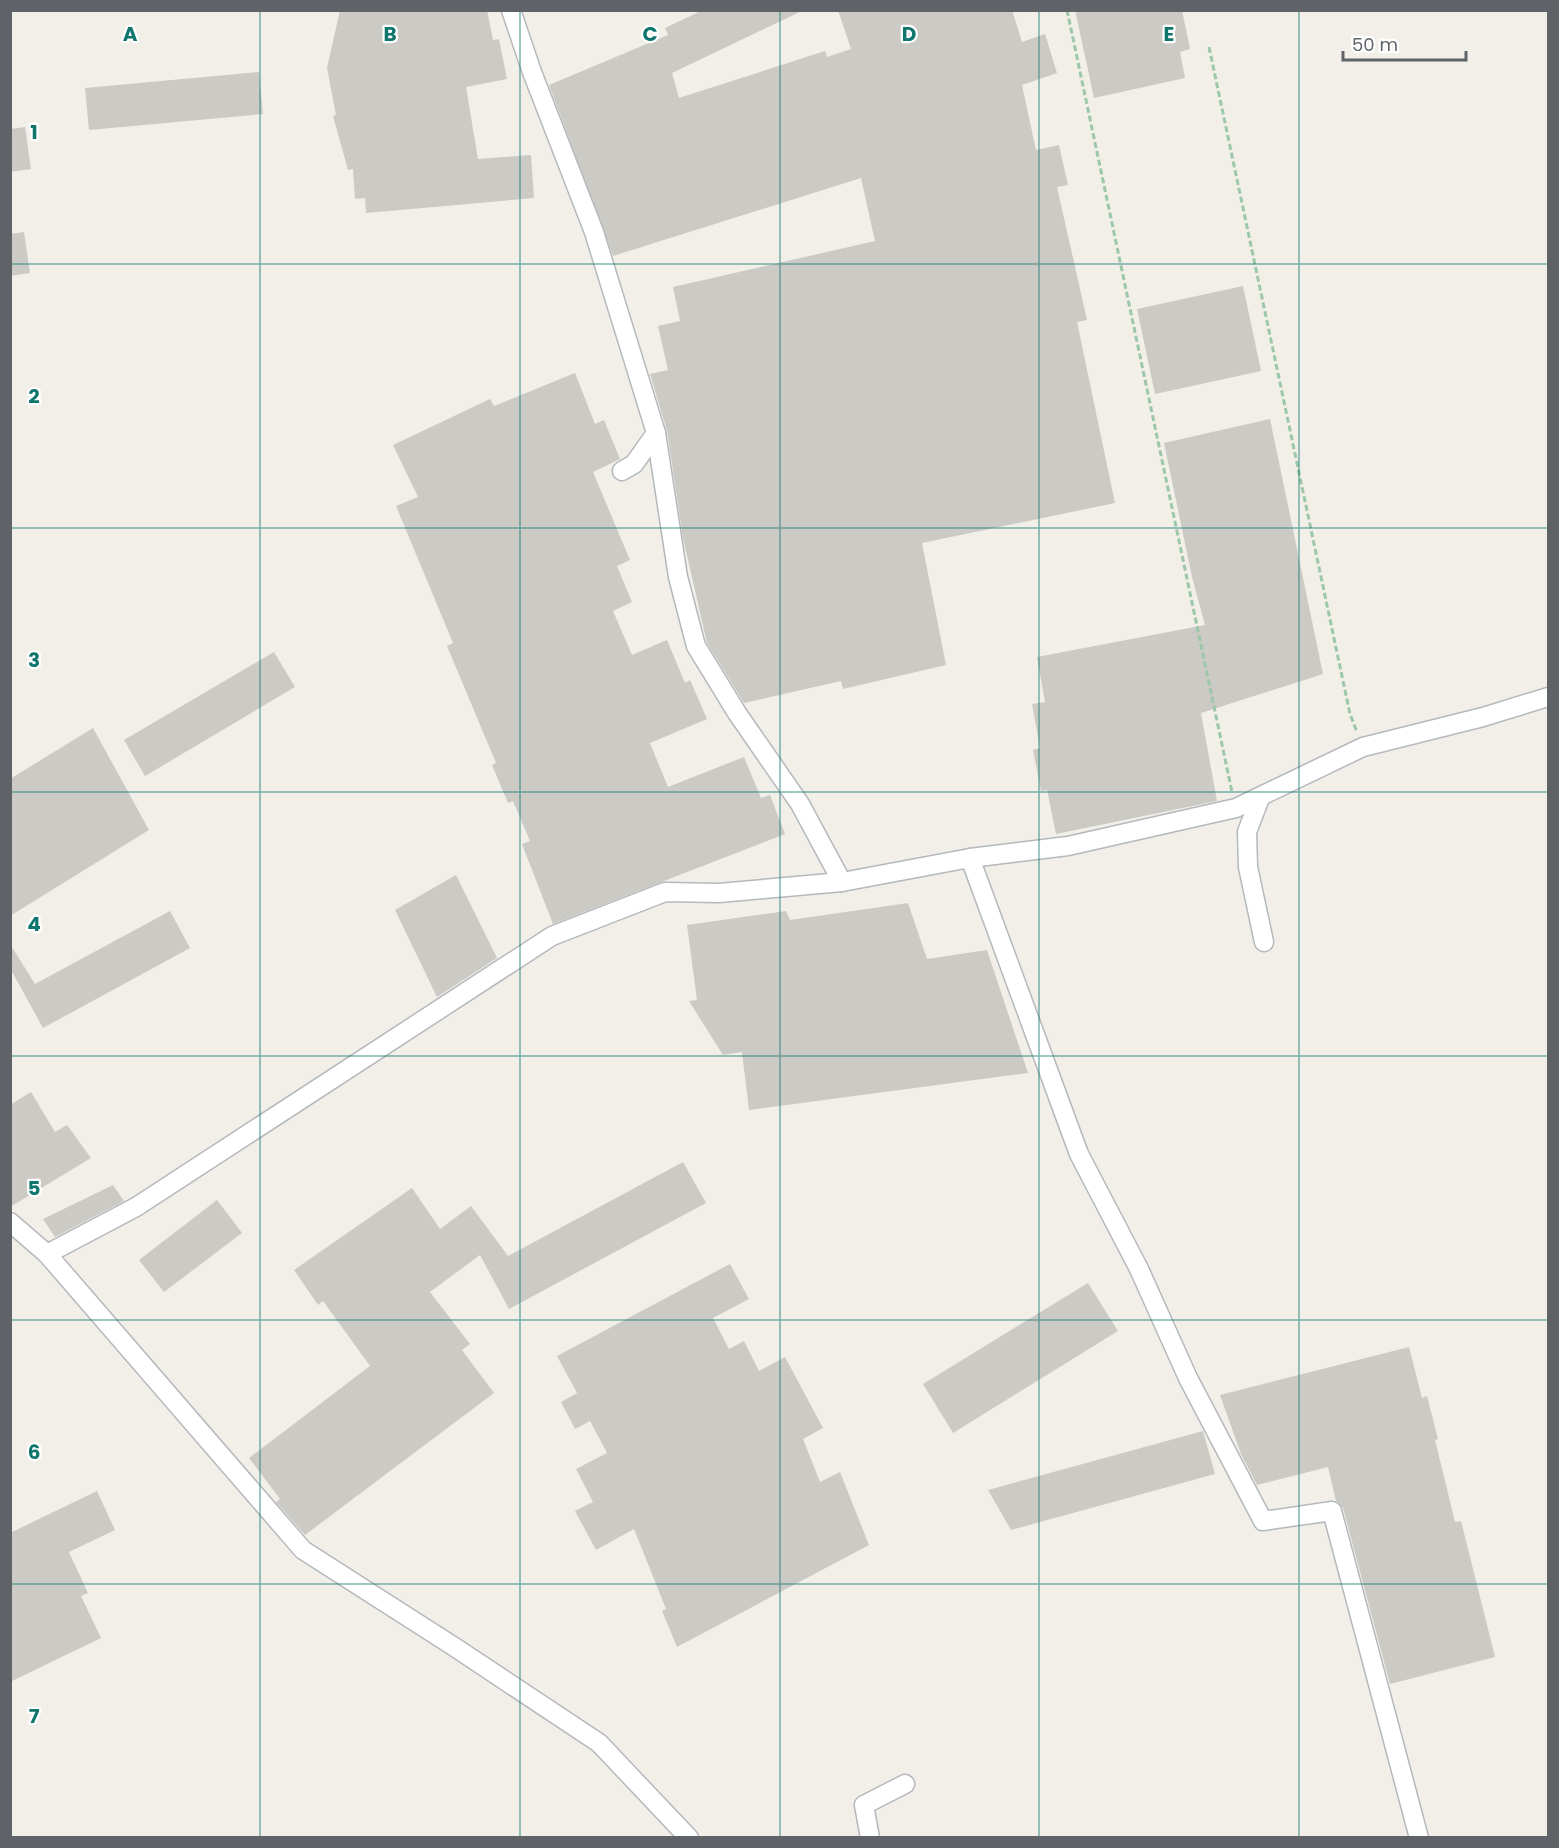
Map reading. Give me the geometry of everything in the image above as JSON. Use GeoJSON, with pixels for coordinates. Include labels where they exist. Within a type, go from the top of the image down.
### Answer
{"type":"FeatureCollection","features":[{"type":"Feature","properties":{"kind":"street"},"geometry":{"type":"LineString","coordinates":[[511,10],[532,72],[594,232],[656,433],[678,577],[696,646],[737,713],[800,804],[842,882]]}},
{"type":"Feature","properties":{"kind":"street"},"geometry":{"type":"LineString","coordinates":[[622,471],[634,464],[656,433]]}},
{"type":"Feature","properties":{"kind":"street"},"geometry":{"type":"LineString","coordinates":[[47,1254],[136,1207],[552,936],[665,892],[719,893],[842,882],[970,858],[1068,846],[1236,808],[1363,747],[1483,717],[1548,697]]}},
{"type":"Feature","properties":{"kind":"street"},"geometry":{"type":"LineString","coordinates":[[1260,798],[1247,832],[1248,867],[1264,942]]}},
{"type":"Feature","properties":{"kind":"street"},"geometry":{"type":"LineString","coordinates":[[970,858],[1079,1154],[1139,1269],[1188,1378],[1263,1521],[1332,1511],[1419,1838]]}},
{"type":"Feature","properties":{"kind":"street"},"geometry":{"type":"LineString","coordinates":[[10,1222],[47,1254],[303,1550],[599,1743],[689,1838]]}},
{"type":"Feature","properties":{"kind":"street"},"geometry":{"type":"LineString","coordinates":[[870,1838],[864,1805],[905,1784]]}},
{"type":"Feature","properties":{"kind":"path"},"geometry":{"type":"LineString","coordinates":[[1067,10],[1236,808]]}},
{"type":"Feature","properties":{"kind":"path"},"geometry":{"type":"LineString","coordinates":[[1209,47],[1350,714],[1363,747]]}},
{"type":"Feature","properties":{"kind":"building"},"geometry":{"type":"Polygon","coordinates":[[[340,10],[487,10],[493,40],[499,39],[507,79],[466,87],[478,159],[531,155],[534,198],[366,213],[365,198],[355,199],[353,169],[348,170],[333,116],[336,115],[327,68],[340,10]]]}},
{"type":"Feature","properties":{"kind":"building"},"geometry":{"type":"Polygon","coordinates":[[[703,10],[804,10],[672,73],[679,98],[825,51],[827,57],[851,49],[838,10],[1012,10],[1022,42],[1045,34],[1057,73],[1022,85],[1036,150],[1059,145],[1068,185],[1057,187],[1087,320],[1077,322],[1115,503],[922,543],[946,665],[843,689],[841,681],[744,703],[707,643],[683,538],[667,431],[650,374],[668,370],[658,326],[680,321],[673,287],[875,241],[861,178],[613,256],[549,85],[668,35],[665,28],[703,10]]]}},
{"type":"Feature","properties":{"kind":"building"},"geometry":{"type":"Polygon","coordinates":[[[1075,10],[1182,10],[1190,49],[1180,52],[1185,78],[1094,98],[1075,10]]]}},
{"type":"Feature","properties":{"kind":"building"},"geometry":{"type":"Polygon","coordinates":[[[259,72],[263,114],[89,130],[85,88],[259,72]]]}},
{"type":"Feature","properties":{"kind":"building"},"geometry":{"type":"Polygon","coordinates":[[[25,127],[31,169],[10,172],[10,129],[25,127]]]}},
{"type":"Feature","properties":{"kind":"building"},"geometry":{"type":"Polygon","coordinates":[[[24,232],[30,273],[10,276],[10,234],[24,232]]]}},
{"type":"Feature","properties":{"kind":"building"},"geometry":{"type":"Polygon","coordinates":[[[1243,286],[1261,371],[1155,394],[1137,309],[1243,286]]]}},
{"type":"Feature","properties":{"kind":"building"},"geometry":{"type":"Polygon","coordinates":[[[575,373],[595,424],[604,420],[620,459],[593,472],[630,560],[617,566],[632,602],[613,611],[632,655],[667,640],[685,683],[690,680],[707,719],[650,743],[668,787],[744,757],[761,798],[770,795],[785,834],[553,924],[522,844],[530,841],[513,801],[508,803],[492,765],[496,763],[447,646],[453,643],[396,506],[418,497],[393,445],[490,399],[494,406],[575,373]]]}},
{"type":"Feature","properties":{"kind":"building"},"geometry":{"type":"Polygon","coordinates":[[[1270,419],[1323,674],[1201,713],[1217,801],[1056,834],[1047,790],[1041,791],[1033,750],[1040,748],[1032,704],[1045,702],[1037,657],[1205,625],[1192,577],[1164,443],[1270,419]]]}},
{"type":"Feature","properties":{"kind":"building"},"geometry":{"type":"Polygon","coordinates":[[[274,652],[295,687],[145,776],[124,740],[274,652]]]}},
{"type":"Feature","properties":{"kind":"building"},"geometry":{"type":"Polygon","coordinates":[[[93,728],[149,830],[10,916],[10,779],[93,728]]]}},
{"type":"Feature","properties":{"kind":"building"},"geometry":{"type":"Polygon","coordinates":[[[456,875],[497,958],[437,997],[395,910],[456,875]]]}},
{"type":"Feature","properties":{"kind":"building"},"geometry":{"type":"Polygon","coordinates":[[[908,903],[927,959],[987,950],[1028,1073],[749,1110],[742,1052],[723,1055],[689,1001],[697,1000],[687,925],[786,911],[790,920],[908,903]]]}},
{"type":"Feature","properties":{"kind":"building"},"geometry":{"type":"Polygon","coordinates":[[[170,911],[190,948],[43,1028],[10,968],[10,944],[35,984],[170,911]]]}},
{"type":"Feature","properties":{"kind":"building"},"geometry":{"type":"Polygon","coordinates":[[[31,1092],[55,1132],[67,1125],[91,1158],[10,1207],[10,1105],[31,1092]]]}},
{"type":"Feature","properties":{"kind":"building"},"geometry":{"type":"Polygon","coordinates":[[[683,1162],[706,1203],[509,1309],[480,1255],[430,1292],[470,1344],[462,1350],[494,1393],[305,1535],[276,1502],[280,1499],[249,1458],[370,1366],[323,1301],[318,1305],[294,1270],[412,1188],[440,1229],[471,1206],[508,1256],[683,1162]]]}},
{"type":"Feature","properties":{"kind":"building"},"geometry":{"type":"Polygon","coordinates":[[[113,1185],[124,1201],[55,1237],[43,1219],[113,1185]]]}},
{"type":"Feature","properties":{"kind":"building"},"geometry":{"type":"Polygon","coordinates":[[[217,1200],[242,1233],[164,1292],[139,1260],[217,1200]]]}},
{"type":"Feature","properties":{"kind":"building"},"geometry":{"type":"Polygon","coordinates":[[[730,1264],[749,1299],[713,1318],[729,1349],[744,1341],[759,1371],[785,1357],[823,1428],[803,1439],[820,1482],[840,1472],[869,1545],[677,1647],[662,1611],[666,1609],[634,1529],[596,1550],[575,1511],[593,1502],[576,1469],[607,1453],[590,1421],[575,1429],[561,1402],[577,1393],[557,1356],[730,1264]]]}},
{"type":"Feature","properties":{"kind":"building"},"geometry":{"type":"Polygon","coordinates":[[[1088,1283],[1118,1331],[953,1433],[923,1384],[1088,1283]]]}},
{"type":"Feature","properties":{"kind":"building"},"geometry":{"type":"Polygon","coordinates":[[[1409,1347],[1422,1398],[1427,1396],[1455,1522],[1461,1521],[1495,1657],[1390,1684],[1343,1508],[1336,1501],[1328,1467],[1257,1485],[1241,1454],[1220,1395],[1409,1347]]]}},
{"type":"Feature","properties":{"kind":"building"},"geometry":{"type":"Polygon","coordinates":[[[1203,1431],[1215,1474],[1011,1530],[988,1490],[1203,1431]]]}},
{"type":"Feature","properties":{"kind":"building"},"geometry":{"type":"Polygon","coordinates":[[[97,1491],[115,1530],[69,1552],[88,1593],[81,1596],[101,1638],[10,1682],[10,1533],[97,1491]]]}}]}
